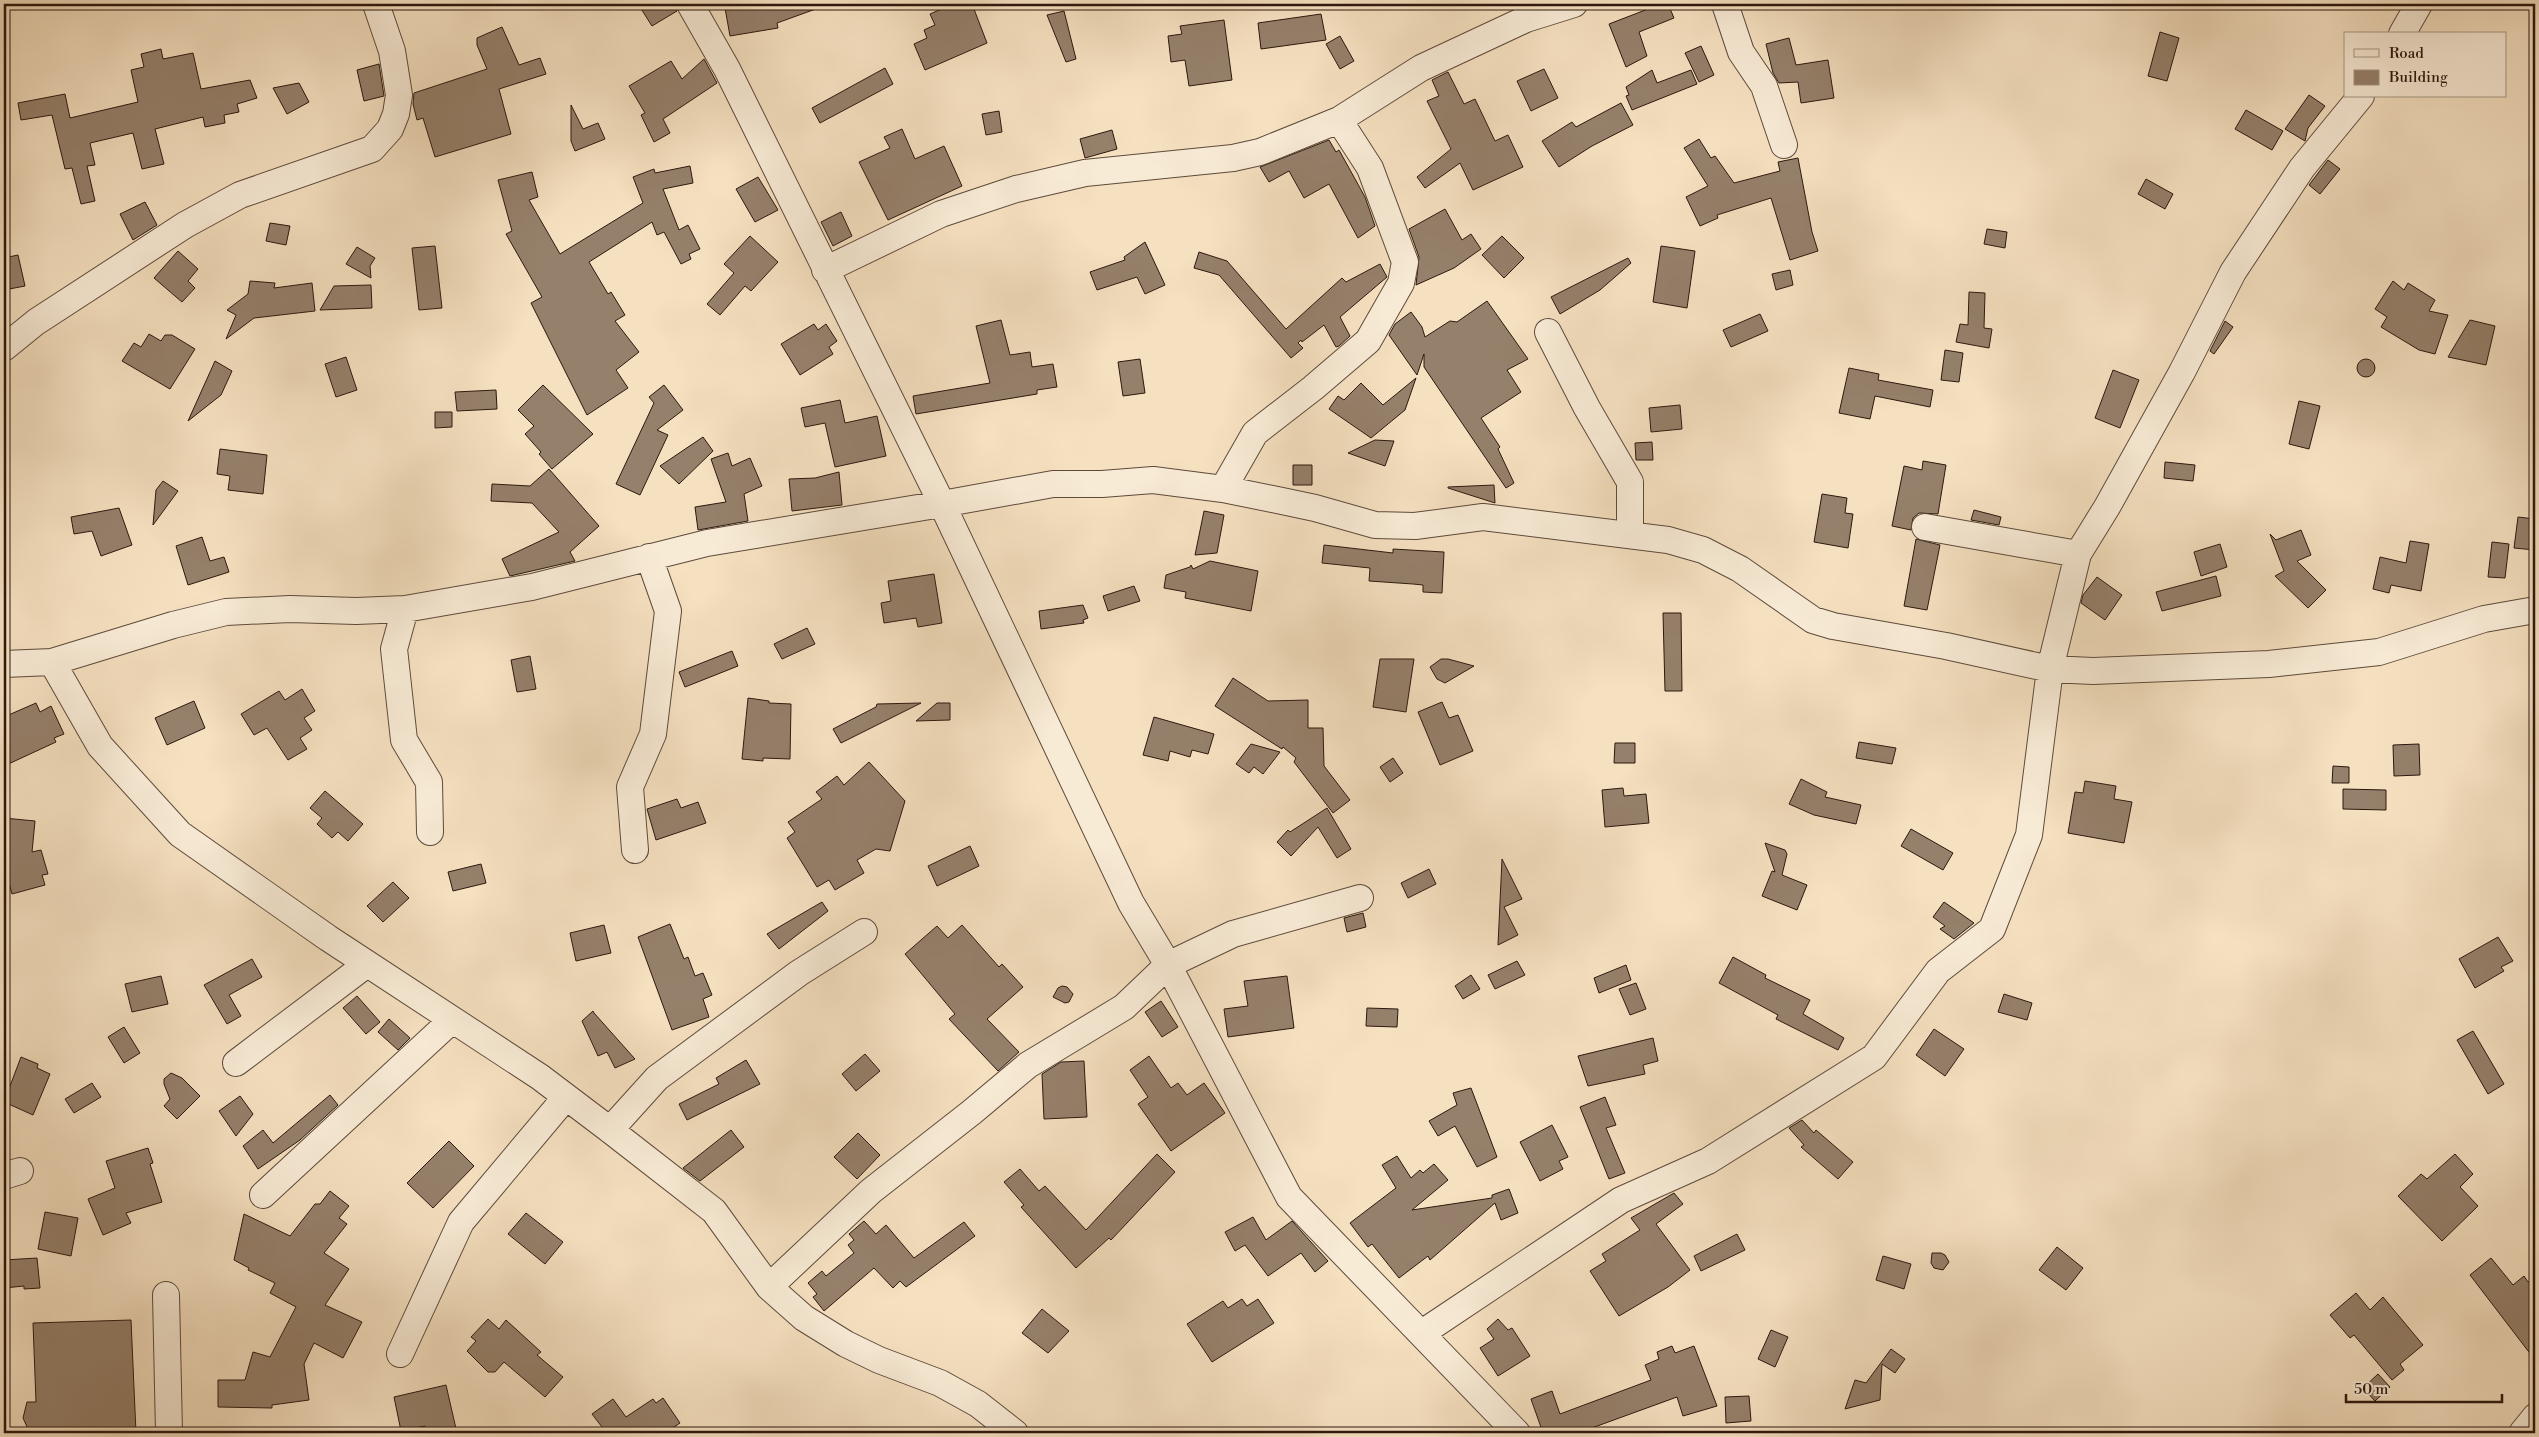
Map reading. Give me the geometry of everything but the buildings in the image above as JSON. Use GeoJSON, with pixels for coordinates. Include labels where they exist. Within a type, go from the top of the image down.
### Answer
{"type":"FeatureCollection","features":[{"type":"Feature","properties":{"kind":"street"},"geometry":{"type":"LineString","coordinates":[[4,348],[36,322],[185,225],[240,195],[372,149],[390,128],[396,114],[399,95],[392,51],[376,4]]}},
{"type":"Feature","properties":{"kind":"street"},"geometry":{"type":"LineString","coordinates":[[690,4],[727,69],[942,504],[1131,903],[1168,965],[1289,1197],[1422,1333],[1516,1433]]}},
{"type":"Feature","properties":{"kind":"street"},"geometry":{"type":"LineString","coordinates":[[825,270],[941,214],[1016,189],[1085,173],[1233,158],[1260,152],[1338,120],[1421,68],[1525,12],[1574,4]]}},
{"type":"Feature","properties":{"kind":"street"},"geometry":{"type":"LineString","coordinates":[[1725,4],[1741,52],[1764,86],[1784,145]]}},
{"type":"Feature","properties":{"kind":"street"},"geometry":{"type":"LineString","coordinates":[[2403,32],[2419,4]]}},
{"type":"Feature","properties":{"kind":"street"},"geometry":{"type":"LineString","coordinates":[[1422,1333],[1621,1200],[1708,1161],[1874,1058],[1938,971],[1992,929],[2030,835],[2050,669],[2078,554],[2107,507],[2182,372],[2234,272],[2302,168],[2359,98]]}},
{"type":"Feature","properties":{"kind":"street"},"geometry":{"type":"LineString","coordinates":[[1222,489],[1255,433],[1313,388],[1368,341],[1401,283],[1405,262],[1370,168],[1338,120]]}},
{"type":"Feature","properties":{"kind":"street"},"geometry":{"type":"LineString","coordinates":[[1548,332],[1587,408],[1630,482],[1630,535]]}},
{"type":"Feature","properties":{"kind":"street"},"geometry":{"type":"LineString","coordinates":[[4,664],[52,662],[173,625],[226,612],[290,609],[356,611],[405,609],[532,587],[706,543],[1053,484],[1102,484],[1153,480],[1222,489],[1315,508],[1375,525],[1415,526],[1483,517],[1668,540],[1703,550],[1740,569],[1813,620],[2050,669],[2093,671],[2269,664],[2379,652],[2484,619],[2535,610]]}},
{"type":"Feature","properties":{"kind":"street"},"geometry":{"type":"LineString","coordinates":[[1925,527],[2078,554]]}},
{"type":"Feature","properties":{"kind":"street"},"geometry":{"type":"LineString","coordinates":[[635,850],[630,787],[652,734],[662,674],[668,611],[649,557]]}},
{"type":"Feature","properties":{"kind":"street"},"geometry":{"type":"LineString","coordinates":[[405,609],[394,649],[404,740],[428,782],[430,832]]}},
{"type":"Feature","properties":{"kind":"street"},"geometry":{"type":"LineString","coordinates":[[52,662],[100,746],[180,834],[367,964],[566,1097],[610,1130],[714,1211],[770,1287],[804,1318],[846,1344],[948,1388],[978,1404],[1015,1433]]}},
{"type":"Feature","properties":{"kind":"street"},"geometry":{"type":"LineString","coordinates":[[770,1287],[871,1191],[972,1112],[1028,1065],[1124,1007],[1168,965],[1233,934],[1360,898]]}},
{"type":"Feature","properties":{"kind":"street"},"geometry":{"type":"LineString","coordinates":[[610,1130],[657,1078],[799,973],[864,932]]}},
{"type":"Feature","properties":{"kind":"street"},"geometry":{"type":"LineString","coordinates":[[236,1063],[367,964]]}},
{"type":"Feature","properties":{"kind":"street"},"geometry":{"type":"LineString","coordinates":[[263,1195],[452,1020]]}},
{"type":"Feature","properties":{"kind":"street"},"geometry":{"type":"LineString","coordinates":[[400,1354],[461,1222],[566,1097]]}},
{"type":"Feature","properties":{"kind":"street"},"geometry":{"type":"LineString","coordinates":[[166,1295],[169,1433]]}},
{"type":"Feature","properties":{"kind":"street"},"geometry":{"type":"LineString","coordinates":[[2522,1433],[2535,1417]]}}]}
